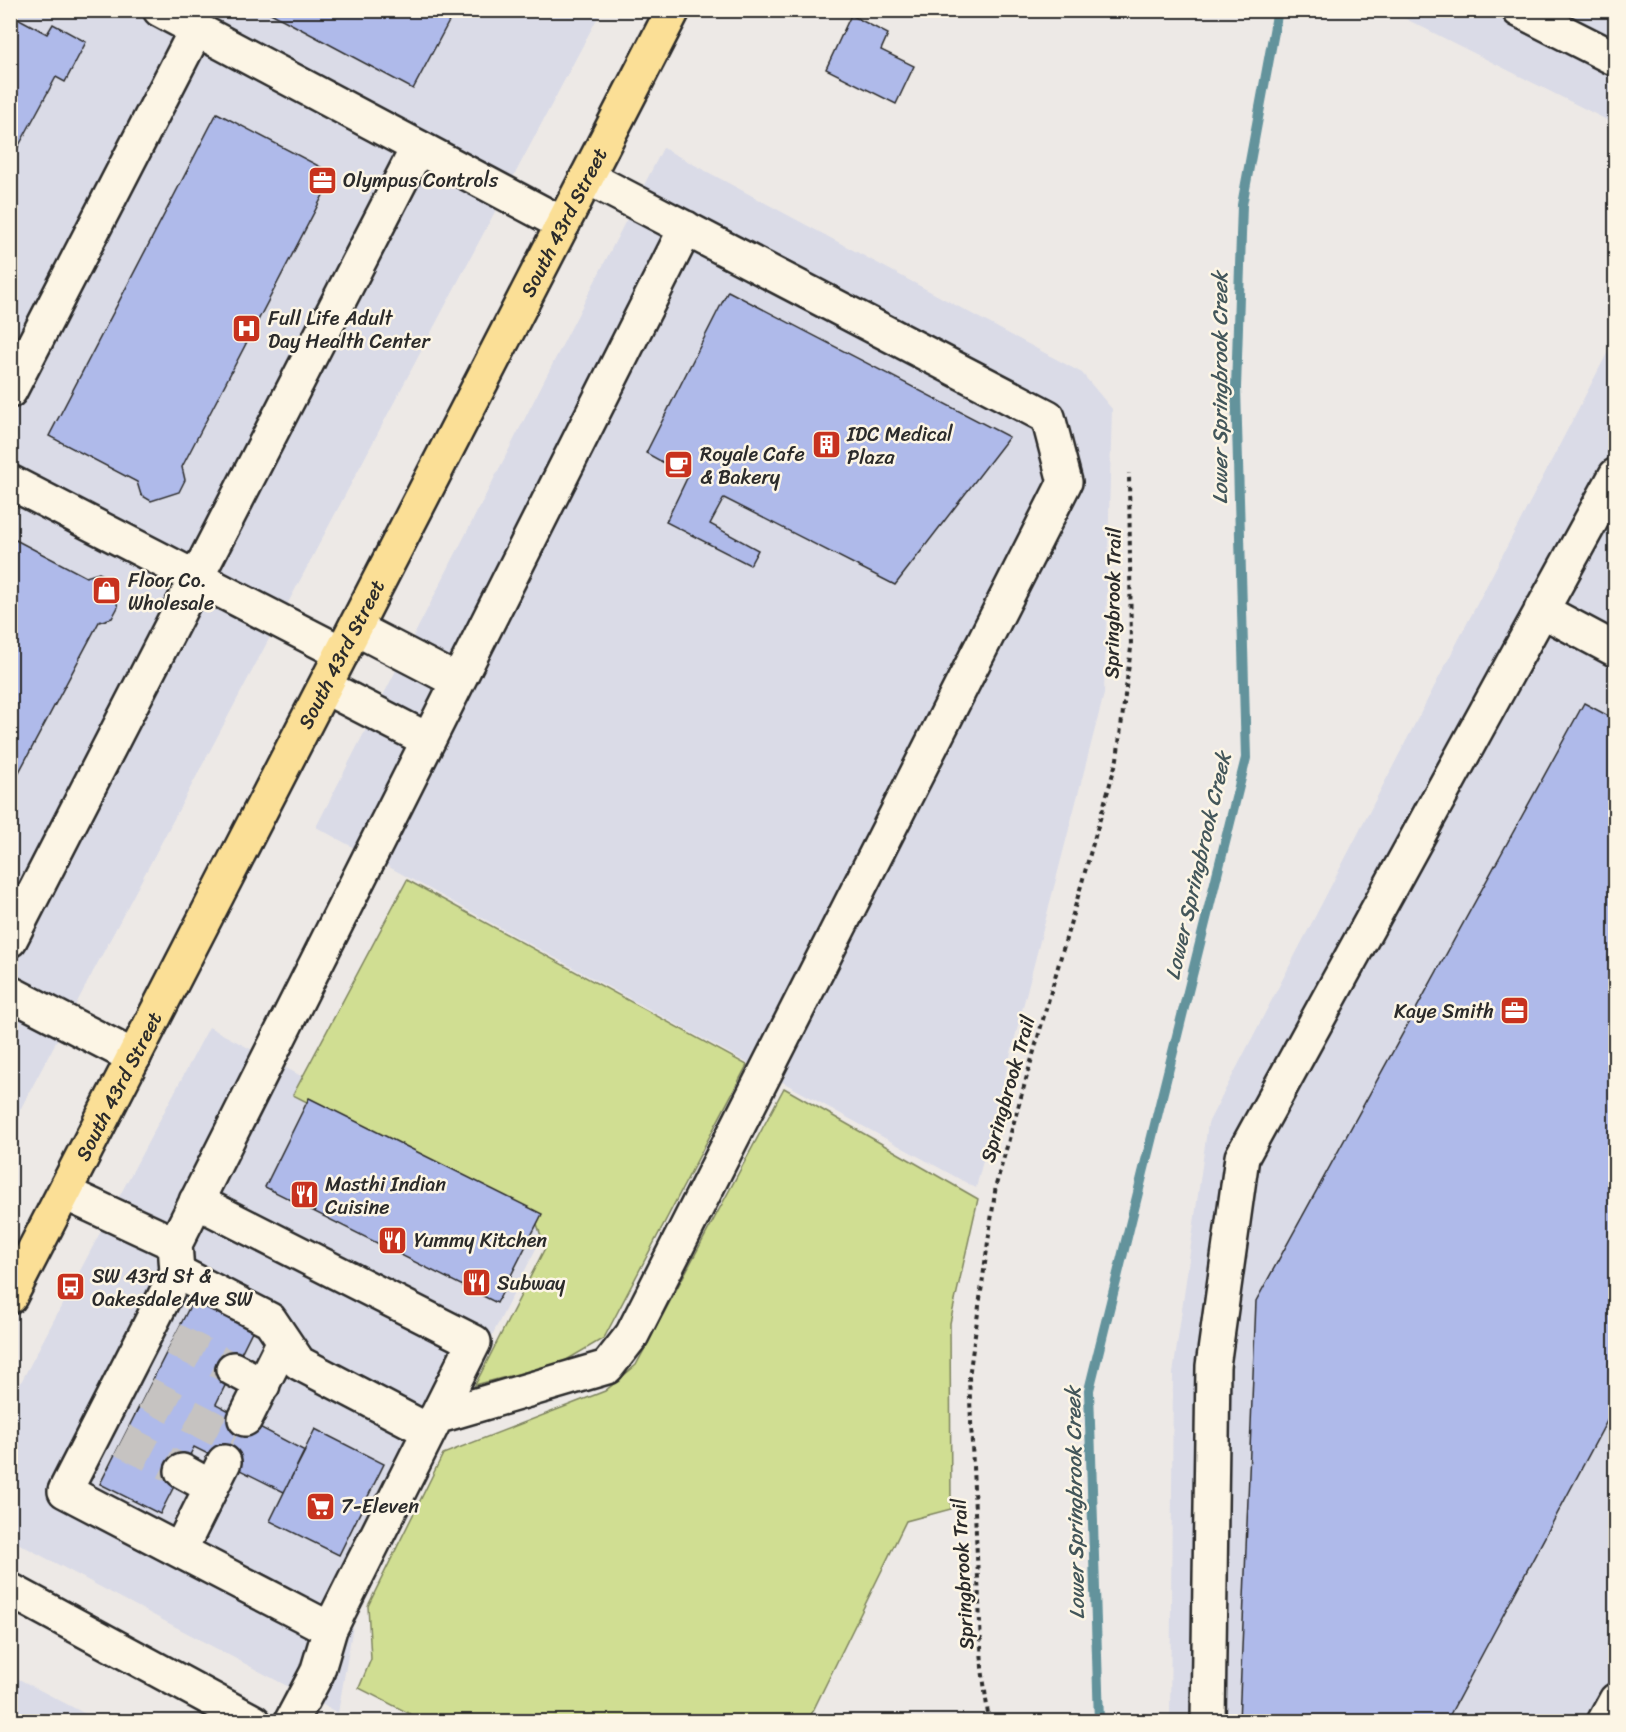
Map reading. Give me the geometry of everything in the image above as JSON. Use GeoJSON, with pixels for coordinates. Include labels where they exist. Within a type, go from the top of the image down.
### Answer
{"type":"FeatureCollection","features":[{"type":"Feature","properties":{"kind":"main road","name":"South 43rd Street"},"geometry":{"type":"LineString","coordinates":[[10,1297],[673,10]]}},
{"type":"Feature","properties":{"kind":"street"},"geometry":{"type":"LineString","coordinates":[[160,10],[563,224]]}},
{"type":"Feature","properties":{"kind":"street"},"geometry":{"type":"LineString","coordinates":[[1519,10],[1616,59]]}},
{"type":"Feature","properties":{"kind":"street"},"geometry":{"type":"LineString","coordinates":[[10,391],[196,30]]}},
{"type":"Feature","properties":{"kind":"street"},"geometry":{"type":"LineString","coordinates":[[10,940],[418,147]]}},
{"type":"Feature","properties":{"kind":"street"},"geometry":{"type":"LineString","coordinates":[[64,1193],[176,1258],[270,1320],[299,1363],[433,1424],[607,1367],[632,1335],[1065,482],[1048,417],[587,177]]}},
{"type":"Feature","properties":{"kind":"street"},"geometry":{"type":"LineString","coordinates":[[330,1629],[65,1491],[110,1434],[161,1333],[176,1258],[196,1202],[686,228]]}},
{"type":"Feature","properties":{"kind":"street"},"geometry":{"type":"LineString","coordinates":[[1208,1722],[1213,1366],[1242,1157],[1616,475]]}},
{"type":"Feature","properties":{"kind":"street"},"geometry":{"type":"LineString","coordinates":[[10,482],[196,578],[348,641],[457,681]]}},
{"type":"Feature","properties":{"kind":"street"},"geometry":{"type":"LineString","coordinates":[[1542,610],[1616,650]]}},
{"type":"Feature","properties":{"kind":"street"},"geometry":{"type":"LineString","coordinates":[[325,687],[428,740]]}},
{"type":"Feature","properties":{"kind":"street"},"geometry":{"type":"LineString","coordinates":[[10,993],[134,1057]]}},
{"type":"Feature","properties":{"kind":"street"},"geometry":{"type":"LineString","coordinates":[[196,1202],[474,1342],[330,1629],[317,1673],[291,1722]]}},
{"type":"Feature","properties":{"kind":"street"},"geometry":{"type":"LineString","coordinates":[[245,1419],[284,1341]]}},
{"type":"Feature","properties":{"kind":"street"},"geometry":{"type":"LineString","coordinates":[[233,1369],[263,1385]]}},
{"type":"Feature","properties":{"kind":"street"},"geometry":{"type":"LineString","coordinates":[[180,1550],[218,1475],[182,1471]]}},
{"type":"Feature","properties":{"kind":"street"},"geometry":{"type":"LineString","coordinates":[[10,1590],[221,1714],[254,1722]]}},
{"type":"Feature","properties":{"kind":"street"},"geometry":{"type":"LineString","coordinates":[[1604,1722],[1616,1701]]}},
{"type":"Feature","properties":{"kind":"path","name":"Springbrook Trail"},"geometry":{"type":"LineString","coordinates":[[989,1722],[982,1668],[969,1377],[996,1185],[1117,759],[1131,648],[1129,473]]}},
{"type":"Feature","properties":{"kind":"shaded area"},"geometry":{"type":"Polygon","coordinates":[[[11,11],[601,11],[11,1127],[11,11]]]}},
{"type":"Feature","properties":{"kind":"shaded area"},"geometry":{"type":"Polygon","coordinates":[[[1615,11],[1615,124],[1392,12],[1615,11]]]}},
{"type":"Feature","properties":{"kind":"shaded area"},"geometry":{"type":"Polygon","coordinates":[[[663,148],[1082,373],[1112,409],[1104,694],[976,1188],[316,827],[663,148]]]}},
{"type":"Feature","properties":{"kind":"shaded area"},"geometry":{"type":"Polygon","coordinates":[[[1615,338],[1615,1721],[1170,1722],[1173,1374],[1208,1123],[1615,338]]]}},
{"type":"Feature","properties":{"kind":"shaded area"},"geometry":{"type":"Polygon","coordinates":[[[209,1027],[555,1211],[357,1603],[338,1713],[10,1539],[10,1403],[209,1027]]]}},
{"type":"Feature","properties":{"kind":"shaded area"},"geometry":{"type":"Polygon","coordinates":[[[11,1675],[99,1721],[11,1721],[11,1675]]]}},
{"type":"Feature","properties":{"kind":"green space"},"geometry":{"type":"Polygon","coordinates":[[[407,880],[747,1065],[604,1338],[563,1362],[475,1385],[545,1248],[535,1218],[293,1095],[407,880]]]}},
{"type":"Feature","properties":{"kind":"green space"},"geometry":{"type":"Polygon","coordinates":[[[784,1088],[978,1199],[950,1323],[951,1509],[906,1521],[808,1721],[424,1721],[359,1688],[371,1659],[368,1606],[443,1454],[605,1391],[636,1365],[784,1088]]]}},
{"type":"Feature","properties":{"kind":"building"},"geometry":{"type":"Polygon","coordinates":[[[265,10],[455,10],[413,89],[265,10]]]}},
{"type":"Feature","properties":{"kind":"building"},"geometry":{"type":"Polygon","coordinates":[[[10,14],[47,34],[53,24],[86,42],[65,82],[56,77],[10,162],[10,14]]]}},
{"type":"Feature","properties":{"kind":"building"},"geometry":{"type":"Polygon","coordinates":[[[851,15],[888,34],[881,50],[914,66],[896,104],[826,69],[851,15]]]}},
{"type":"Feature","properties":{"kind":"building"},"geometry":{"type":"Polygon","coordinates":[[[217,113],[334,174],[182,467],[185,480],[179,492],[151,501],[141,495],[137,482],[49,436],[217,113]]]}},
{"type":"Feature","properties":{"kind":"building","name":"IDC Medical Plaza"},"geometry":{"type":"Polygon","coordinates":[[[728,291],[1009,437],[895,585],[724,498],[710,524],[758,550],[750,565],[666,522],[688,476],[646,453],[728,291]]]}},
{"type":"Feature","properties":{"kind":"building"},"geometry":{"type":"Polygon","coordinates":[[[10,537],[86,577],[99,573],[110,578],[118,607],[112,618],[99,622],[10,789],[10,537]]]}},
{"type":"Feature","properties":{"kind":"building","name":"Kaye Smith"},"geometry":{"type":"Polygon","coordinates":[[[1584,703],[1616,720],[1616,1404],[1446,1722],[1239,1722],[1256,1301],[1584,703]]]}},
{"type":"Feature","properties":{"kind":"building"},"geometry":{"type":"Polygon","coordinates":[[[309,1098],[542,1214],[497,1303],[265,1187],[309,1098]]]}},
{"type":"Feature","properties":{"kind":"building","name":"7-Eleven"},"geometry":{"type":"Polygon","coordinates":[[[194,1298],[253,1329],[216,1404],[305,1451],[284,1492],[194,1447],[160,1514],[100,1484],[194,1298]]]}},
{"type":"Feature","properties":{"kind":"building","name":"7-Eleven"},"geometry":{"type":"Polygon","coordinates":[[[315,1429],[384,1464],[339,1555],[270,1521],[315,1429]]]}},
{"type":"Feature","properties":{"kind":"waterway","name":"Lower Springbrook Creek"},"geometry":{"type":"LineString","coordinates":[[1099,1722],[1089,1390],[1246,758],[1236,388],[1242,205],[1278,10]]}},
{"type":"Feature","properties":{"kind":"tunnel"},"geometry":{"type":"LineString","coordinates":[[173,1339],[233,1369]]}},
{"type":"Feature","properties":{"kind":"tunnel"},"geometry":{"type":"LineString","coordinates":[[146,1393],[235,1439]]}},
{"type":"Feature","properties":{"kind":"tunnel"},"geometry":{"type":"LineString","coordinates":[[122,1440],[182,1471]]}},
{"type":"Feature","properties":{"kind":"place","name":"Olympus Controls"},"geometry":{"type":"Point","coordinates":[322,180]}},
{"type":"Feature","properties":{"kind":"place","name":"Full Life Adult Day Health Center"},"geometry":{"type":"Point","coordinates":[247,329]}},
{"type":"Feature","properties":{"kind":"place","name":"IDC Medical Plaza"},"geometry":{"type":"Point","coordinates":[826,445]}},
{"type":"Feature","properties":{"kind":"place","name":"Royale Cafe & Bakery"},"geometry":{"type":"Point","coordinates":[679,465]}},
{"type":"Feature","properties":{"kind":"place","name":"Floor Co. Wholesale"},"geometry":{"type":"Point","coordinates":[107,591]}},
{"type":"Feature","properties":{"kind":"place","name":"Kaye Smith"},"geometry":{"type":"Point","coordinates":[1515,1011]}},
{"type":"Feature","properties":{"kind":"place","name":"Masthi Indian Cuisine"},"geometry":{"type":"Point","coordinates":[304,1195]}},
{"type":"Feature","properties":{"kind":"place","name":"Yummy Kitchen"},"geometry":{"type":"Point","coordinates":[393,1240]}},
{"type":"Feature","properties":{"kind":"place","name":"Subway"},"geometry":{"type":"Point","coordinates":[476,1283]}},
{"type":"Feature","properties":{"kind":"place","name":"SW 43rd St & Oakesdale Ave SW"},"geometry":{"type":"Point","coordinates":[71,1287]}},
{"type":"Feature","properties":{"kind":"place","name":"7-Eleven"},"geometry":{"type":"Point","coordinates":[320,1506]}}]}
